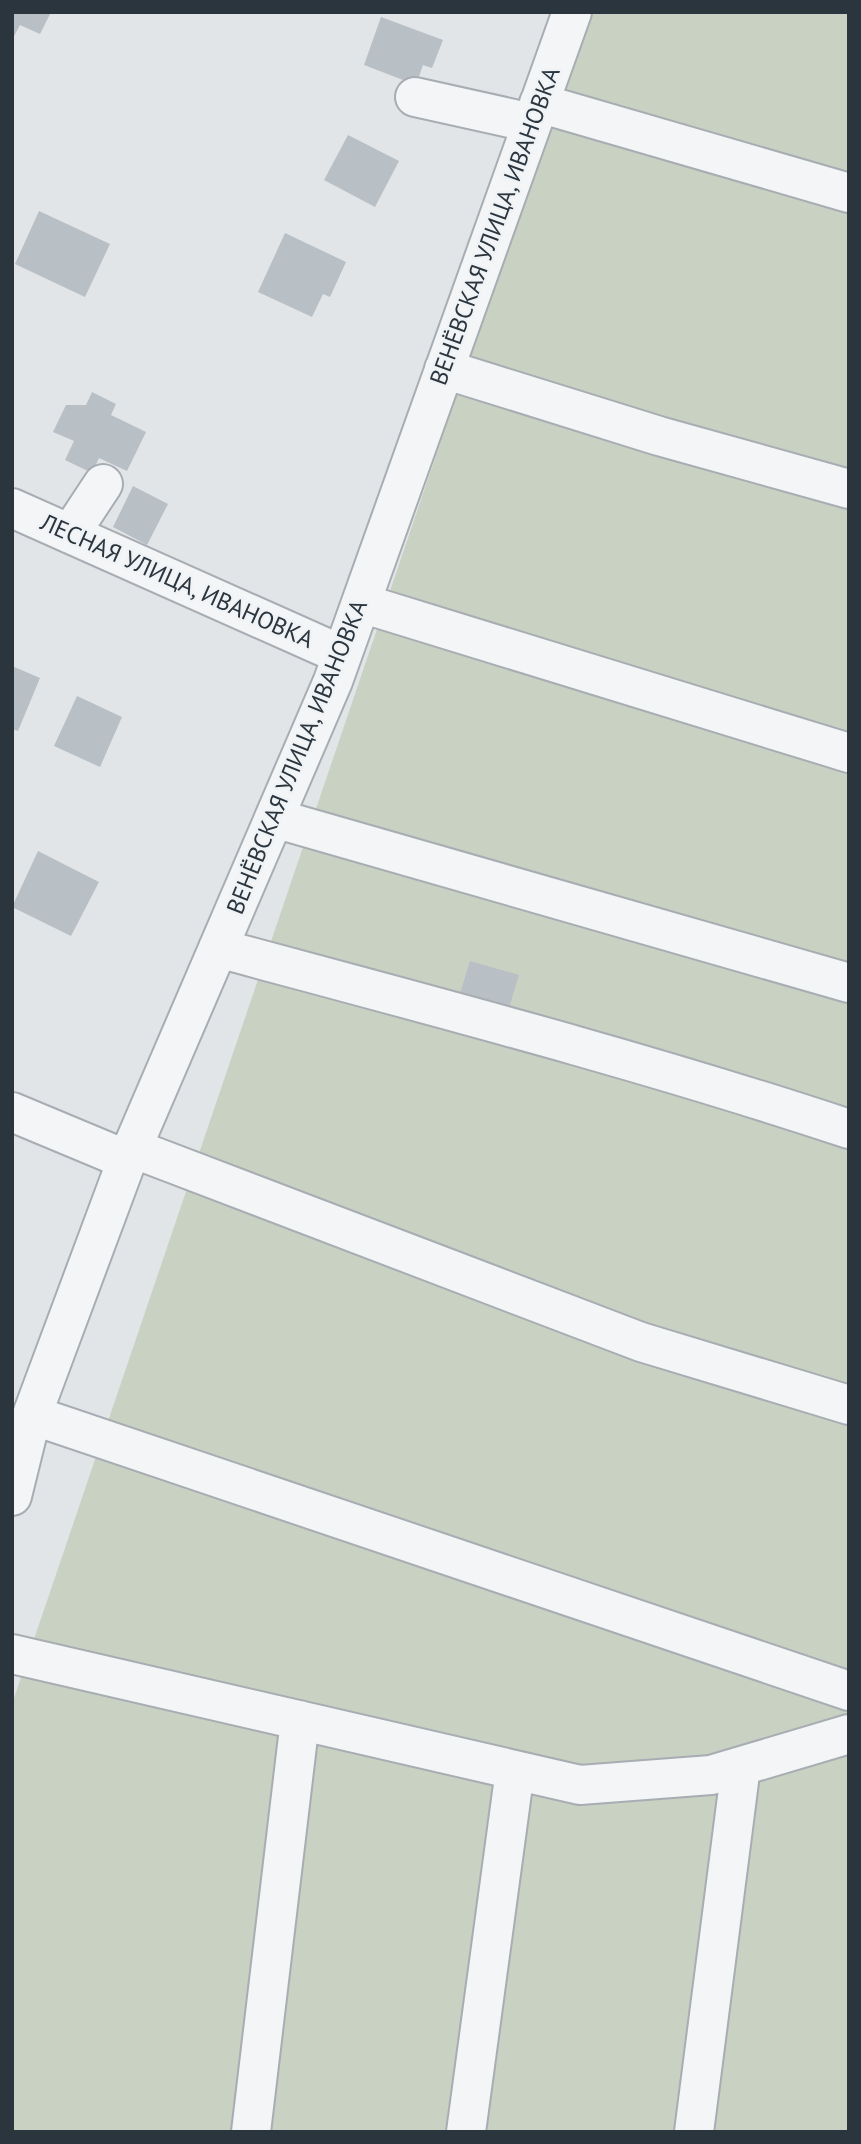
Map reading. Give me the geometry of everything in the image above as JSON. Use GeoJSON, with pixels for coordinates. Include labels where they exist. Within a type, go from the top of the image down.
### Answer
{"type":"FeatureCollection","features":[{"type":"Feature","properties":{"kind":"street","name":"ВЕНЁВСКАЯ УЛИЦА, ИВАНОВКА"},"geometry":{"type":"LineString","coordinates":[[12,1496],[32,1415],[129,1154],[342,655],[535,113],[563,14]]}},
{"type":"Feature","properties":{"kind":"street"},"geometry":{"type":"LineString","coordinates":[[415,97],[535,113],[849,193]]}},
{"type":"Feature","properties":{"kind":"street"},"geometry":{"type":"LineString","coordinates":[[444,369],[659,436],[849,489]]}},
{"type":"Feature","properties":{"kind":"street"},"geometry":{"type":"LineString","coordinates":[[70,534],[103,484]]}},
{"type":"Feature","properties":{"kind":"street","name":"ЛЕСНАЯ УЛИЦА, ИВАНОВКА"},"geometry":{"type":"LineString","coordinates":[[12,508],[342,655]]}},
{"type":"Feature","properties":{"kind":"street"},"geometry":{"type":"LineString","coordinates":[[361,603],[849,752]]}},
{"type":"Feature","properties":{"kind":"street"},"geometry":{"type":"LineString","coordinates":[[274,818],[849,983]]}},
{"type":"Feature","properties":{"kind":"street"},"geometry":{"type":"LineString","coordinates":[[218,948],[732,1090],[849,1129]]}},
{"type":"Feature","properties":{"kind":"street"},"geometry":{"type":"LineString","coordinates":[[12,1112],[641,1342],[849,1405]]}},
{"type":"Feature","properties":{"kind":"street"},"geometry":{"type":"LineString","coordinates":[[32,1415],[849,1691]]}},
{"type":"Feature","properties":{"kind":"street"},"geometry":{"type":"LineString","coordinates":[[12,1654],[580,1785],[711,1775],[849,1734]]}},
{"type":"Feature","properties":{"kind":"street"},"geometry":{"type":"LineString","coordinates":[[251,2132],[300,1720]]}},
{"type":"Feature","properties":{"kind":"street"},"geometry":{"type":"LineString","coordinates":[[694,2132],[741,1766]]}},
{"type":"Feature","properties":{"kind":"street"},"geometry":{"type":"LineString","coordinates":[[466,2132],[515,1770]]}},
{"type":"Feature","properties":{"kind":"shaded area"},"geometry":{"type":"Polygon","coordinates":[[[592,12],[849,12],[849,2132],[12,2132],[12,1704],[446,426],[592,12]]]}},
{"type":"Feature","properties":{"kind":"building"},"geometry":{"type":"Polygon","coordinates":[[[12,12],[50,14],[40,34],[20,25],[12,40],[12,12]]]}},
{"type":"Feature","properties":{"kind":"building"},"geometry":{"type":"Polygon","coordinates":[[[381,17],[443,40],[432,68],[423,65],[416,85],[364,65],[381,17]]]}},
{"type":"Feature","properties":{"kind":"building"},"geometry":{"type":"Polygon","coordinates":[[[348,135],[399,161],[375,207],[324,180],[348,135]]]}},
{"type":"Feature","properties":{"kind":"building"},"geometry":{"type":"Polygon","coordinates":[[[39,211],[110,244],[85,297],[15,264],[39,211]]]}},
{"type":"Feature","properties":{"kind":"building"},"geometry":{"type":"Polygon","coordinates":[[[285,233],[346,262],[330,297],[323,294],[312,317],[258,292],[285,233]]]}},
{"type":"Feature","properties":{"kind":"building"},"geometry":{"type":"Polygon","coordinates":[[[92,392],[116,404],[111,415],[146,432],[127,471],[99,458],[92,473],[65,460],[74,441],[53,432],[66,405],[86,405],[92,392]]]}},
{"type":"Feature","properties":{"kind":"building"},"geometry":{"type":"Polygon","coordinates":[[[133,486],[168,504],[147,545],[113,527],[133,486]]]}},
{"type":"Feature","properties":{"kind":"building"},"geometry":{"type":"Polygon","coordinates":[[[12,666],[40,678],[18,731],[12,729],[12,666]]]}},
{"type":"Feature","properties":{"kind":"building"},"geometry":{"type":"Polygon","coordinates":[[[77,696],[122,717],[100,767],[54,746],[77,696]]]}},
{"type":"Feature","properties":{"kind":"building"},"geometry":{"type":"Polygon","coordinates":[[[38,851],[99,882],[71,936],[12,907],[38,851]]]}},
{"type":"Feature","properties":{"kind":"building"},"geometry":{"type":"Polygon","coordinates":[[[470,961],[519,975],[507,1014],[458,1000],[470,961]]]}}]}
